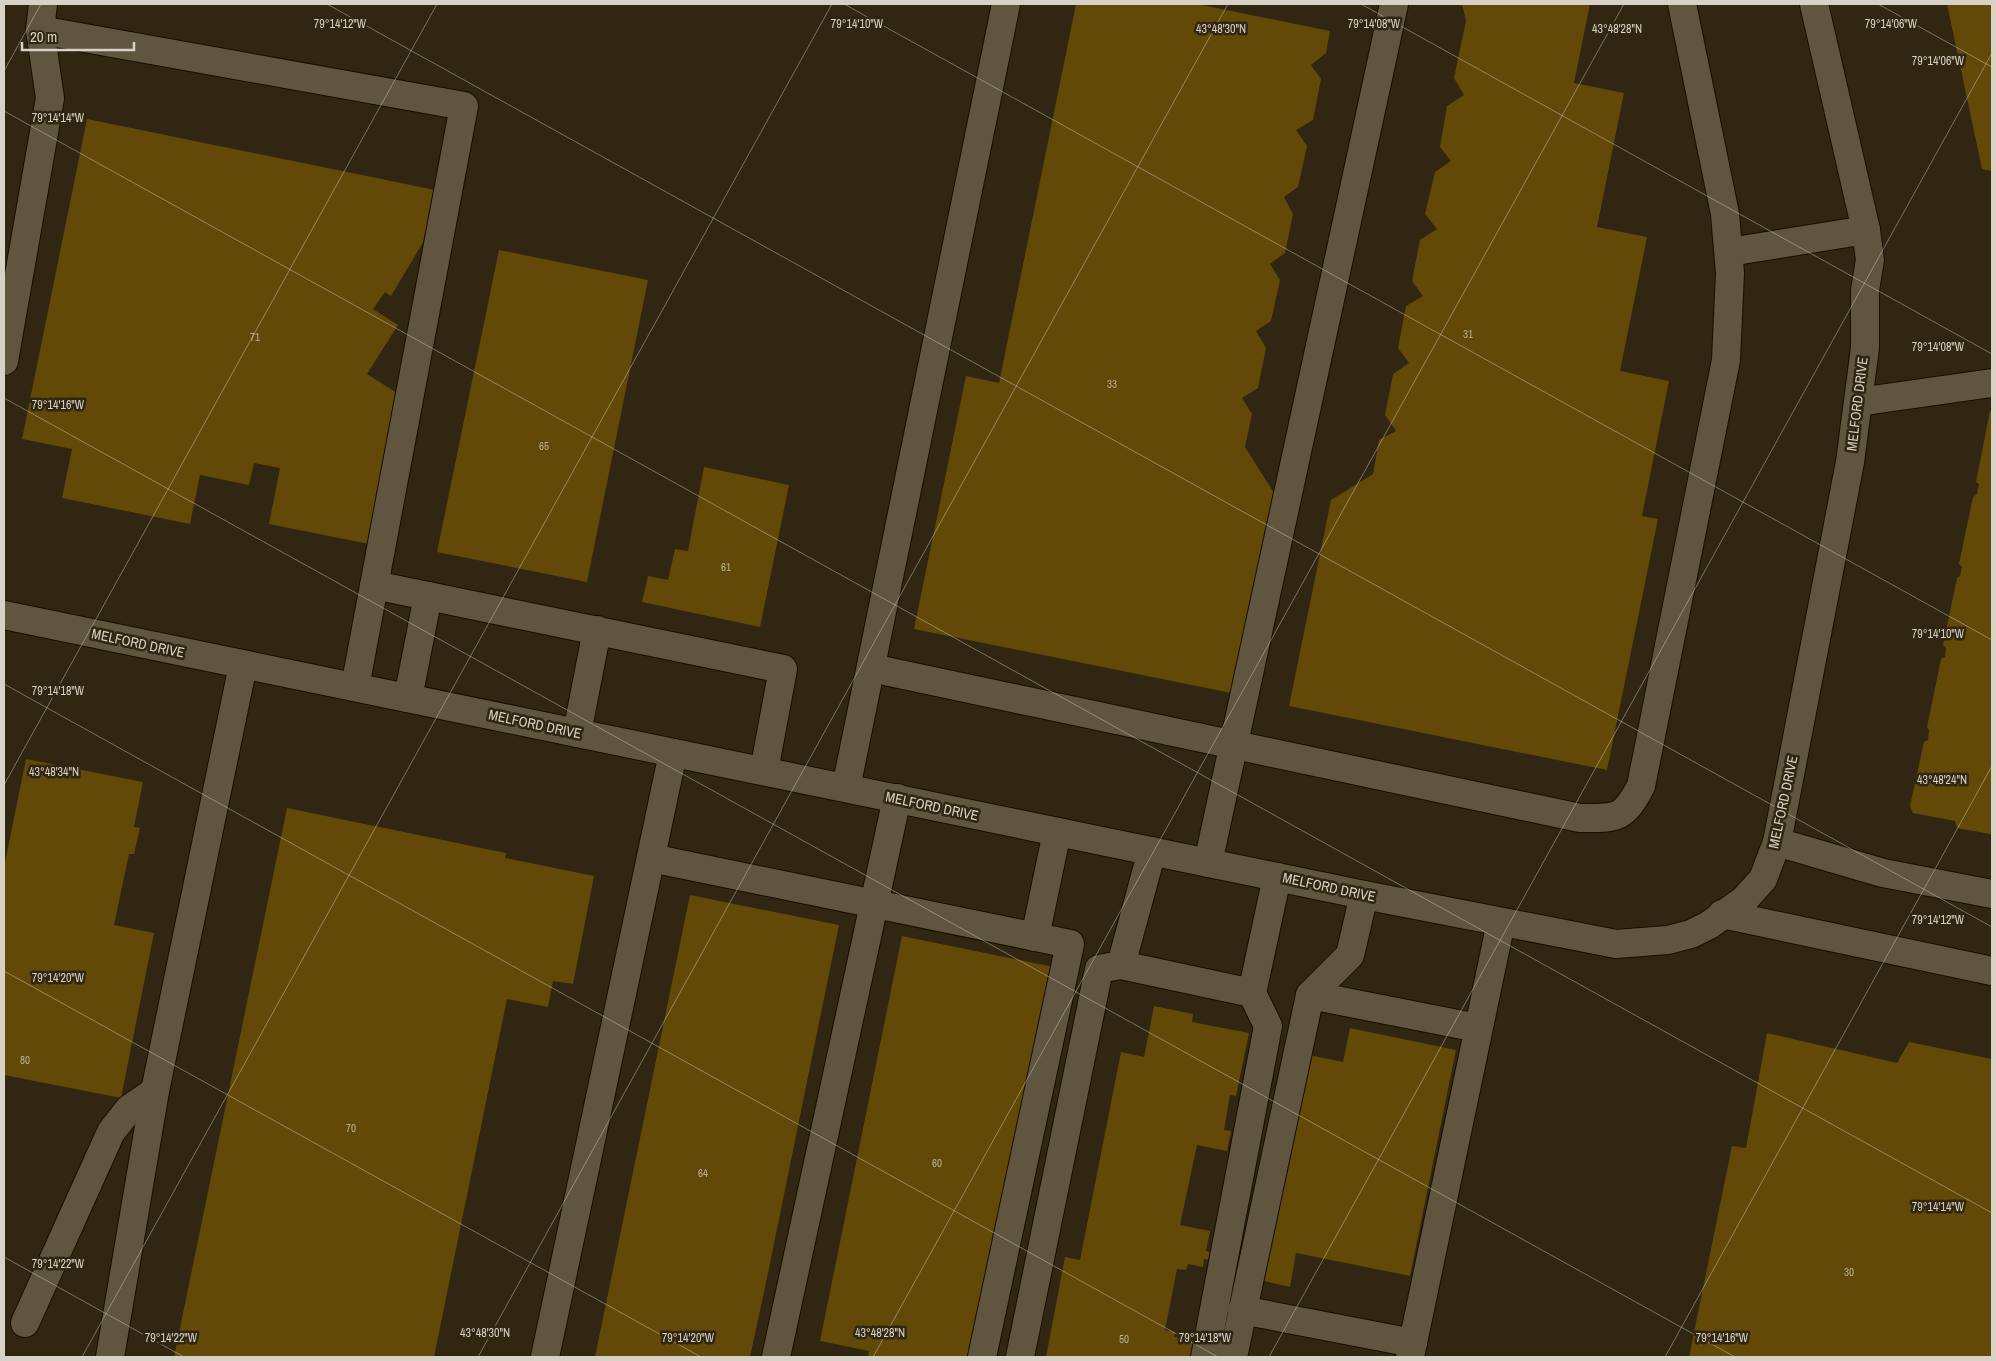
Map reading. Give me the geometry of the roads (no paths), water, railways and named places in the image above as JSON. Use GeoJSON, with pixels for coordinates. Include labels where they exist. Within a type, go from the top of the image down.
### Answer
{"type":"FeatureCollection","features":[{"type":"Feature","properties":{"kind":"street"},"geometry":{"type":"LineString","coordinates":[[846,788],[1006,4]]}},
{"type":"Feature","properties":{"kind":"street"},"geometry":{"type":"LineString","coordinates":[[1208,863],[1394,4]]}},
{"type":"Feature","properties":{"kind":"street"},"geometry":{"type":"LineString","coordinates":[[871,668],[1580,818],[1610,818],[1629,808],[1641,786],[1726,360],[1730,273],[1725,214],[1682,4]]}},
{"type":"Feature","properties":{"kind":"street","name":"MELFORD DRIVE"},"geometry":{"type":"LineString","coordinates":[[4,615],[1364,895],[1616,944],[1668,940],[1691,934],[1710,925],[1722,914],[1744,900],[1762,878],[1777,842],[1850,462],[1858,402],[1864,348],[1865,290],[1870,260],[1866,230],[1814,4]]}},
{"type":"Feature","properties":{"kind":"street"},"geometry":{"type":"LineString","coordinates":[[4,361],[50,98],[41,17],[464,106],[355,687]]}},
{"type":"Feature","properties":{"kind":"street"},"geometry":{"type":"LineString","coordinates":[[1729,252],[1866,230]]}},
{"type":"Feature","properties":{"kind":"street"},"geometry":{"type":"LineString","coordinates":[[1858,402],[1992,383]]}},
{"type":"Feature","properties":{"kind":"street"},"geometry":{"type":"LineString","coordinates":[[374,585],[783,669],[764,771]]}},
{"type":"Feature","properties":{"kind":"street"},"geometry":{"type":"LineString","coordinates":[[408,698],[428,596]]}},
{"type":"Feature","properties":{"kind":"street"},"geometry":{"type":"LineString","coordinates":[[577,733],[597,630]]}},
{"type":"Feature","properties":{"kind":"street"},"geometry":{"type":"LineString","coordinates":[[110,1357],[155,1092],[243,664]]}},
{"type":"Feature","properties":{"kind":"street"},"geometry":{"type":"LineString","coordinates":[[545,1357],[673,753]]}},
{"type":"Feature","properties":{"kind":"street"},"geometry":{"type":"LineString","coordinates":[[776,1357],[897,798]]}},
{"type":"Feature","properties":{"kind":"street"},"geometry":{"type":"LineString","coordinates":[[1035,937],[1057,832]]}},
{"type":"Feature","properties":{"kind":"street"},"geometry":{"type":"LineString","coordinates":[[1777,842],[1883,873],[1992,894]]}},
{"type":"Feature","properties":{"kind":"street"},"geometry":{"type":"LineString","coordinates":[[1121,965],[1152,851]]}},
{"type":"Feature","properties":{"kind":"street"},"geometry":{"type":"LineString","coordinates":[[651,858],[1070,944],[982,1357]]}},
{"type":"Feature","properties":{"kind":"street"},"geometry":{"type":"LineString","coordinates":[[1205,1357],[1268,1026],[1252,993],[1277,877]]}},
{"type":"Feature","properties":{"kind":"street"},"geometry":{"type":"LineString","coordinates":[[1233,1357],[1310,995],[1350,955],[1364,895]]}},
{"type":"Feature","properties":{"kind":"street"},"geometry":{"type":"LineString","coordinates":[[1722,914],[1992,971]]}},
{"type":"Feature","properties":{"kind":"street"},"geometry":{"type":"LineString","coordinates":[[1242,1310],[1412,1350],[1501,922]]}},
{"type":"Feature","properties":{"kind":"street"},"geometry":{"type":"LineString","coordinates":[[1020,1357],[1099,969],[1121,965],[1252,993]]}},
{"type":"Feature","properties":{"kind":"street"},"geometry":{"type":"LineString","coordinates":[[1310,995],[1478,1028]]}},
{"type":"Feature","properties":{"kind":"street"},"geometry":{"type":"LineString","coordinates":[[25,1323],[111,1132],[129,1109],[155,1092]]}}]}
